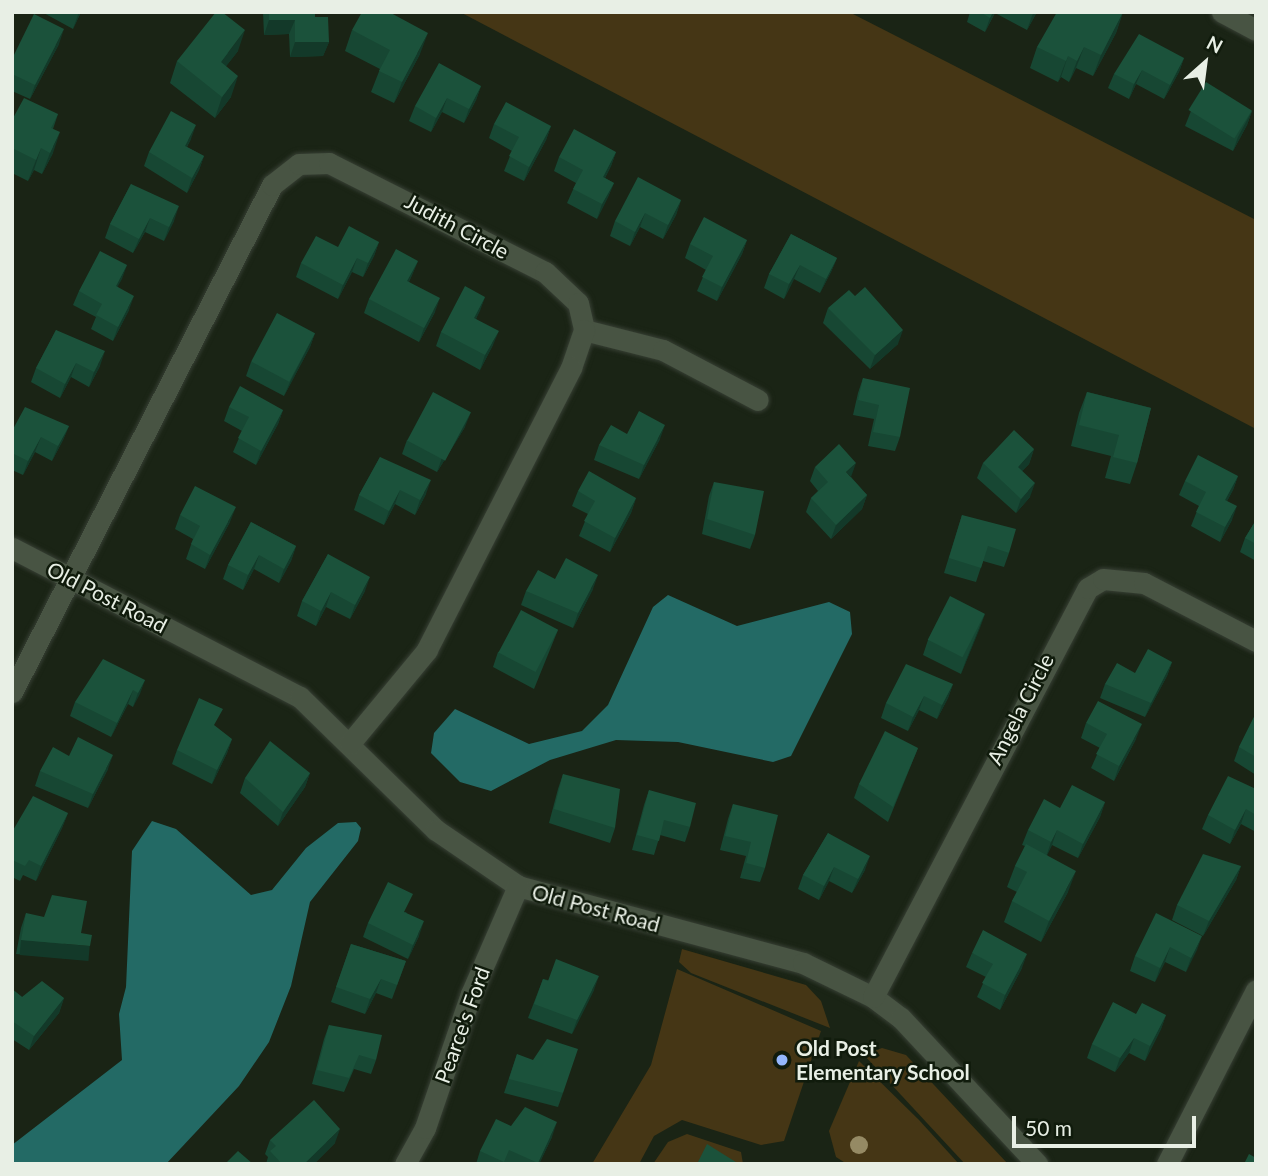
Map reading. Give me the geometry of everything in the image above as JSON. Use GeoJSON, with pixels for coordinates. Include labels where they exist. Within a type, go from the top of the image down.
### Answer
{"type":"FeatureCollection","features":[{"type":"Feature","properties":{"kind":"street"},"geometry":{"type":"LineString","coordinates":[[1222,12],[1256,30]]}},
{"type":"Feature","properties":{"kind":"street","name":"Judith Circle"},"geometry":{"type":"LineString","coordinates":[[70,577],[262,202],[299,164],[350,170],[545,272],[578,303],[584,330]]}},
{"type":"Feature","properties":{"kind":"street"},"geometry":{"type":"LineString","coordinates":[[350,743],[427,650],[571,368],[584,330],[663,351],[758,400]]}},
{"type":"Feature","properties":{"kind":"street","name":"Old Post Road"},"geometry":{"type":"LineString","coordinates":[[12,548],[300,697],[436,830],[518,886],[803,963],[873,997],[901,1018],[1037,1164]]}},
{"type":"Feature","properties":{"kind":"street"},"geometry":{"type":"LineString","coordinates":[[12,692],[70,577]]}},
{"type":"Feature","properties":{"kind":"street","name":"Angela Circle"},"geometry":{"type":"LineString","coordinates":[[873,997],[1088,588],[1103,579],[1144,583],[1256,641]]}},
{"type":"Feature","properties":{"kind":"street","name":"Pearce's Ford"},"geometry":{"type":"LineString","coordinates":[[405,1164],[425,1128],[471,994],[518,886]]}},
{"type":"Feature","properties":{"kind":"street"},"geometry":{"type":"LineString","coordinates":[[1167,1164],[1256,990]]}},
{"type":"Feature","properties":{"kind":"shaded area"},"geometry":{"type":"Polygon","coordinates":[[[460,12],[849,12],[1256,220],[1256,429],[460,12]]]}},
{"type":"Feature","properties":{"kind":"shaded area"},"geometry":{"type":"Polygon","coordinates":[[[682,949],[806,985],[821,1001],[830,1028],[691,973],[679,962],[682,949]]]}},
{"type":"Feature","properties":{"kind":"shaded area"},"geometry":{"type":"Polygon","coordinates":[[[677,969],[821,1031],[784,1141],[761,1145],[682,1120],[654,1136],[639,1164],[592,1164],[651,1065],[677,969]]]}},
{"type":"Feature","properties":{"kind":"shaded area"},"geometry":{"type":"Polygon","coordinates":[[[882,1048],[906,1055],[1008,1164],[965,1164],[864,1055],[882,1048]]]}},
{"type":"Feature","properties":{"kind":"shaded area"},"geometry":{"type":"Polygon","coordinates":[[[859,1061],[959,1164],[847,1164],[836,1157],[829,1131],[859,1061]]]}},
{"type":"Feature","properties":{"kind":"shaded area"},"geometry":{"type":"Polygon","coordinates":[[[687,1134],[741,1152],[743,1164],[653,1164],[668,1142],[687,1134]]]}},
{"type":"Feature","properties":{"kind":"water"},"geometry":{"type":"Polygon","coordinates":[[[668,595],[737,626],[829,602],[850,612],[852,634],[791,756],[773,762],[678,742],[616,740],[550,760],[491,791],[460,782],[431,753],[434,733],[455,709],[529,744],[582,731],[608,705],[653,607],[668,595]]]}},
{"type":"Feature","properties":{"kind":"water"},"geometry":{"type":"Polygon","coordinates":[[[152,821],[176,829],[251,895],[272,890],[306,848],[338,823],[356,822],[361,828],[358,841],[310,902],[291,986],[269,1042],[239,1086],[166,1164],[12,1164],[12,1145],[122,1060],[119,1014],[126,987],[132,851],[152,821]]]}},
{"type":"Feature","properties":{"kind":"building"},"geometry":{"type":"Polygon","coordinates":[[[216,12],[222,12],[245,30],[221,62],[238,76],[222,97],[177,61],[216,12]]]}},
{"type":"Feature","properties":{"kind":"building"},"geometry":{"type":"Polygon","coordinates":[[[269,12],[315,12],[315,17],[328,17],[329,42],[295,42],[295,20],[269,20],[269,12]]]}},
{"type":"Feature","properties":{"kind":"building"},"geometry":{"type":"Polygon","coordinates":[[[362,12],[389,12],[428,33],[402,82],[379,71],[390,50],[352,30],[362,12]]]}},
{"type":"Feature","properties":{"kind":"building"},"geometry":{"type":"Polygon","coordinates":[[[980,12],[993,12],[990,18],[980,12]]]}},
{"type":"Feature","properties":{"kind":"building"},"geometry":{"type":"Polygon","coordinates":[[[1057,12],[1123,12],[1101,55],[1084,47],[1077,61],[1068,56],[1066,61],[1037,47],[1057,12]]]}},
{"type":"Feature","properties":{"kind":"building"},"geometry":{"type":"Polygon","coordinates":[[[34,14],[64,29],[35,85],[12,74],[12,59],[34,14]]]}},
{"type":"Feature","properties":{"kind":"building"},"geometry":{"type":"Polygon","coordinates":[[[1139,34],[1184,58],[1170,85],[1142,70],[1134,84],[1114,74],[1139,34]]]}},
{"type":"Feature","properties":{"kind":"building"},"geometry":{"type":"Polygon","coordinates":[[[439,63],[481,86],[469,109],[447,98],[436,118],[415,106],[439,63]]]}},
{"type":"Feature","properties":{"kind":"building"},"geometry":{"type":"Polygon","coordinates":[[[1206,82],[1252,111],[1234,139],[1189,110],[1206,82]]]}},
{"type":"Feature","properties":{"kind":"building"},"geometry":{"type":"Polygon","coordinates":[[[24,98],[58,114],[51,128],[60,132],[50,153],[41,148],[36,160],[12,148],[12,120],[24,98]]]}},
{"type":"Feature","properties":{"kind":"building"},"geometry":{"type":"Polygon","coordinates":[[[506,102],[551,126],[529,167],[509,156],[519,137],[494,124],[506,102]]]}},
{"type":"Feature","properties":{"kind":"building"},"geometry":{"type":"Polygon","coordinates":[[[171,111],[196,125],[185,146],[204,156],[192,178],[149,152],[171,111]]]}},
{"type":"Feature","properties":{"kind":"building"},"geometry":{"type":"Polygon","coordinates":[[[574,129],[616,152],[603,177],[614,183],[602,204],[573,189],[583,170],[559,157],[574,129]]]}},
{"type":"Feature","properties":{"kind":"building"},"geometry":{"type":"Polygon","coordinates":[[[638,177],[681,200],[668,225],[645,213],[635,232],[615,221],[638,177]]]}},
{"type":"Feature","properties":{"kind":"building"},"geometry":{"type":"Polygon","coordinates":[[[131,184],[179,206],[169,227],[150,218],[139,239],[110,224],[131,184]]]}},
{"type":"Feature","properties":{"kind":"building"},"geometry":{"type":"Polygon","coordinates":[[[704,217],[747,240],[722,287],[702,277],[713,256],[690,244],[704,217]]]}},
{"type":"Feature","properties":{"kind":"building"},"geometry":{"type":"Polygon","coordinates":[[[349,226],[379,242],[368,263],[357,258],[343,285],[301,263],[316,236],[338,247],[349,226]]]}},
{"type":"Feature","properties":{"kind":"building"},"geometry":{"type":"Polygon","coordinates":[[[791,234],[837,258],[826,279],[800,265],[789,284],[769,274],[791,234]]]}},
{"type":"Feature","properties":{"kind":"building"},"geometry":{"type":"Polygon","coordinates":[[[396,249],[418,261],[407,281],[440,298],[424,328],[369,299],[396,249]]]}},
{"type":"Feature","properties":{"kind":"building"},"geometry":{"type":"Polygon","coordinates":[[[100,251],[127,265],[116,286],[134,296],[118,327],[96,315],[102,304],[79,291],[100,251]]]}},
{"type":"Feature","properties":{"kind":"building"},"geometry":{"type":"Polygon","coordinates":[[[465,286],[485,297],[474,318],[499,331],[485,355],[441,332],[465,286]]]}},
{"type":"Feature","properties":{"kind":"building"},"geometry":{"type":"Polygon","coordinates":[[[865,287],[903,330],[875,355],[828,308],[849,290],[855,296],[865,287]]]}},
{"type":"Feature","properties":{"kind":"building"},"geometry":{"type":"Polygon","coordinates":[[[277,313],[315,333],[289,382],[251,362],[277,313]]]}},
{"type":"Feature","properties":{"kind":"building"},"geometry":{"type":"Polygon","coordinates":[[[56,330],[105,351],[94,372],[76,363],[65,384],[36,368],[56,330]]]}},
{"type":"Feature","properties":{"kind":"building"},"geometry":{"type":"Polygon","coordinates":[[[863,378],[910,388],[900,437],[873,432],[879,405],[858,400],[863,378]]]}},
{"type":"Feature","properties":{"kind":"building"},"geometry":{"type":"Polygon","coordinates":[[[240,386],[283,410],[261,451],[238,438],[249,417],[229,407],[240,386]]]}},
{"type":"Feature","properties":{"kind":"building"},"geometry":{"type":"Polygon","coordinates":[[[433,392],[471,412],[445,461],[407,441],[433,392]]]}},
{"type":"Feature","properties":{"kind":"building"},"geometry":{"type":"Polygon","coordinates":[[[1087,392],[1151,408],[1137,463],[1113,457],[1119,435],[1079,425],[1087,392]]]}},
{"type":"Feature","properties":{"kind":"building"},"geometry":{"type":"Polygon","coordinates":[[[25,407],[69,426],[58,446],[41,437],[28,461],[12,453],[12,431],[25,407]]]}},
{"type":"Feature","properties":{"kind":"building"},"geometry":{"type":"Polygon","coordinates":[[[639,411],[665,425],[644,465],[599,445],[611,425],[627,434],[639,411]]]}},
{"type":"Feature","properties":{"kind":"building"},"geometry":{"type":"Polygon","coordinates":[[[1014,430],[1034,449],[1018,467],[1035,483],[1021,499],[983,463],[1014,430]]]}},
{"type":"Feature","properties":{"kind":"building"},"geometry":{"type":"Polygon","coordinates":[[[839,444],[856,463],[846,472],[867,495],[836,525],[811,498],[828,482],[815,467],[839,444]]]}},
{"type":"Feature","properties":{"kind":"building"},"geometry":{"type":"Polygon","coordinates":[[[1198,455],[1238,476],[1225,500],[1237,506],[1225,527],[1196,512],[1206,492],[1185,481],[1198,455]]]}},
{"type":"Feature","properties":{"kind":"building"},"geometry":{"type":"Polygon","coordinates":[[[380,457],[431,480],[420,500],[400,490],[389,511],[359,495],[380,457]]]}},
{"type":"Feature","properties":{"kind":"building"},"geometry":{"type":"Polygon","coordinates":[[[589,471],[636,498],[615,538],[584,521],[595,501],[578,491],[589,471]]]}},
{"type":"Feature","properties":{"kind":"building"},"geometry":{"type":"Polygon","coordinates":[[[714,482],[764,491],[755,535],[707,519],[714,482]]]}},
{"type":"Feature","properties":{"kind":"building"},"geometry":{"type":"Polygon","coordinates":[[[195,486],[236,507],[210,555],[191,544],[200,526],[180,515],[195,486]]]}},
{"type":"Feature","properties":{"kind":"building"},"geometry":{"type":"Polygon","coordinates":[[[962,515],[1016,529],[1009,553],[988,546],[981,568],[949,558],[962,515]]]}},
{"type":"Feature","properties":{"kind":"building"},"geometry":{"type":"Polygon","coordinates":[[[1256,520],[1256,544],[1245,538],[1256,520]]]}},
{"type":"Feature","properties":{"kind":"building"},"geometry":{"type":"Polygon","coordinates":[[[251,522],[296,546],[284,569],[259,555],[248,575],[228,565],[251,522]]]}},
{"type":"Feature","properties":{"kind":"building"},"geometry":{"type":"Polygon","coordinates":[[[328,554],[370,577],[355,605],[331,592],[321,611],[302,601],[328,554]]]}},
{"type":"Feature","properties":{"kind":"building"},"geometry":{"type":"Polygon","coordinates":[[[566,558],[598,575],[578,613],[526,591],[538,570],[555,579],[566,558]]]}},
{"type":"Feature","properties":{"kind":"building"},"geometry":{"type":"Polygon","coordinates":[[[950,596],[985,614],[963,657],[928,640],[950,596]]]}},
{"type":"Feature","properties":{"kind":"building"},"geometry":{"type":"Polygon","coordinates":[[[521,610],[558,630],[536,672],[498,652],[521,610]]]}},
{"type":"Feature","properties":{"kind":"building"},"geometry":{"type":"Polygon","coordinates":[[[1148,649],[1172,662],[1151,703],[1105,684],[1117,663],[1135,673],[1148,649]]]}},
{"type":"Feature","properties":{"kind":"building"},"geometry":{"type":"Polygon","coordinates":[[[103,659],[145,680],[138,693],[133,690],[117,723],[75,702],[103,659]]]}},
{"type":"Feature","properties":{"kind":"building"},"geometry":{"type":"Polygon","coordinates":[[[906,664],[953,684],[942,705],[924,696],[913,717],[886,703],[906,664]]]}},
{"type":"Feature","properties":{"kind":"building"},"geometry":{"type":"Polygon","coordinates":[[[199,698],[223,709],[214,725],[232,739],[217,770],[177,750],[199,698]]]}},
{"type":"Feature","properties":{"kind":"building"},"geometry":{"type":"Polygon","coordinates":[[[1098,701],[1142,724],[1119,766],[1096,754],[1107,734],[1086,723],[1098,701]]]}},
{"type":"Feature","properties":{"kind":"building"},"geometry":{"type":"Polygon","coordinates":[[[1256,713],[1256,757],[1239,747],[1256,713]]]}},
{"type":"Feature","properties":{"kind":"building"},"geometry":{"type":"Polygon","coordinates":[[[885,731],[918,748],[893,807],[859,784],[885,731]]]}},
{"type":"Feature","properties":{"kind":"building"},"geometry":{"type":"Polygon","coordinates":[[[78,737],[113,755],[93,794],[40,771],[53,747],[69,756],[78,737]]]}},
{"type":"Feature","properties":{"kind":"building"},"geometry":{"type":"Polygon","coordinates":[[[270,741],[310,773],[283,812],[245,778],[270,741]]]}},
{"type":"Feature","properties":{"kind":"building"},"geometry":{"type":"Polygon","coordinates":[[[563,774],[620,789],[615,828],[554,809],[563,774]]]}},
{"type":"Feature","properties":{"kind":"building"},"geometry":{"type":"Polygon","coordinates":[[[1228,776],[1256,789],[1256,815],[1246,809],[1235,830],[1208,815],[1228,776]]]}},
{"type":"Feature","properties":{"kind":"building"},"geometry":{"type":"Polygon","coordinates":[[[1072,785],[1105,802],[1083,844],[1057,830],[1051,842],[1028,830],[1044,799],[1060,808],[1072,785]]]}},
{"type":"Feature","properties":{"kind":"building"},"geometry":{"type":"Polygon","coordinates":[[[649,790],[696,803],[690,827],[664,820],[659,841],[637,835],[649,790]]]}},
{"type":"Feature","properties":{"kind":"building"},"geometry":{"type":"Polygon","coordinates":[[[33,796],[68,813],[41,866],[29,860],[25,866],[12,860],[12,832],[33,796]]]}},
{"type":"Feature","properties":{"kind":"building"},"geometry":{"type":"Polygon","coordinates":[[[733,804],[778,815],[765,868],[746,863],[751,842],[725,836],[733,804]]]}},
{"type":"Feature","properties":{"kind":"building"},"geometry":{"type":"Polygon","coordinates":[[[828,833],[870,856],[858,879],[834,867],[824,886],[803,875],[828,833]]]}},
{"type":"Feature","properties":{"kind":"building"},"geometry":{"type":"Polygon","coordinates":[[[1026,844],[1076,871],[1049,921],[1012,901],[1027,872],[1015,866],[1026,844]]]}},
{"type":"Feature","properties":{"kind":"building"},"geometry":{"type":"Polygon","coordinates":[[[1203,854],[1241,866],[1209,921],[1177,905],[1203,854]]]}},
{"type":"Feature","properties":{"kind":"building"},"geometry":{"type":"Polygon","coordinates":[[[388,882],[413,894],[404,912],[424,921],[413,945],[368,923],[388,882]]]}},
{"type":"Feature","properties":{"kind":"building"},"geometry":{"type":"Polygon","coordinates":[[[52,895],[87,901],[81,933],[92,935],[90,946],[21,940],[26,913],[44,917],[52,895]]]}},
{"type":"Feature","properties":{"kind":"building"},"geometry":{"type":"Polygon","coordinates":[[[1156,913],[1202,936],[1191,958],[1170,947],[1160,968],[1135,956],[1156,913]]]}},
{"type":"Feature","properties":{"kind":"building"},"geometry":{"type":"Polygon","coordinates":[[[983,930],[1027,954],[1005,995],[982,983],[993,964],[972,953],[983,930]]]}},
{"type":"Feature","properties":{"kind":"building"},"geometry":{"type":"Polygon","coordinates":[[[351,944],[406,961],[397,985],[381,979],[370,999],[336,987],[351,944]]]}},
{"type":"Feature","properties":{"kind":"building"},"geometry":{"type":"Polygon","coordinates":[[[556,959],[599,976],[577,1020],[534,1004],[543,979],[548,981],[556,959]]]}},
{"type":"Feature","properties":{"kind":"building"},"geometry":{"type":"Polygon","coordinates":[[[42,981],[64,998],[34,1036],[12,1021],[12,989],[22,997],[42,981]]]}},
{"type":"Feature","properties":{"kind":"building"},"geometry":{"type":"Polygon","coordinates":[[[1113,1002],[1136,1014],[1142,1003],[1166,1015],[1150,1046],[1134,1038],[1120,1058],[1092,1044],[1113,1002]]]}},
{"type":"Feature","properties":{"kind":"building"},"geometry":{"type":"Polygon","coordinates":[[[329,1025],[382,1035],[376,1060],[359,1055],[349,1078],[317,1070],[329,1025]]]}},
{"type":"Feature","properties":{"kind":"building"},"geometry":{"type":"Polygon","coordinates":[[[547,1039],[578,1049],[563,1093],[509,1079],[517,1054],[533,1060],[547,1039]]]}},
{"type":"Feature","properties":{"kind":"building"},"geometry":{"type":"Polygon","coordinates":[[[314,1100],[340,1129],[304,1164],[282,1164],[270,1151],[276,1146],[270,1140],[314,1100]]]}},
{"type":"Feature","properties":{"kind":"building"},"geometry":{"type":"Polygon","coordinates":[[[525,1107],[557,1122],[538,1163],[509,1150],[504,1162],[480,1151],[496,1119],[511,1126],[525,1107]]]}},
{"type":"Feature","properties":{"kind":"building"},"geometry":{"type":"Polygon","coordinates":[[[707,1144],[739,1164],[697,1164],[707,1144]]]}},
{"type":"Feature","properties":{"kind":"building"},"geometry":{"type":"Polygon","coordinates":[[[238,1151],[253,1164],[225,1164],[238,1151]]]}},
{"type":"Feature","properties":{"kind":"building"},"geometry":{"type":"Polygon","coordinates":[[[1249,1154],[1256,1158],[1256,1164],[1244,1164],[1249,1154]]]}},
{"type":"Feature","properties":{"kind":"place","name":"Old Post Elementary School"},"geometry":{"type":"Point","coordinates":[782,1060]}}]}
